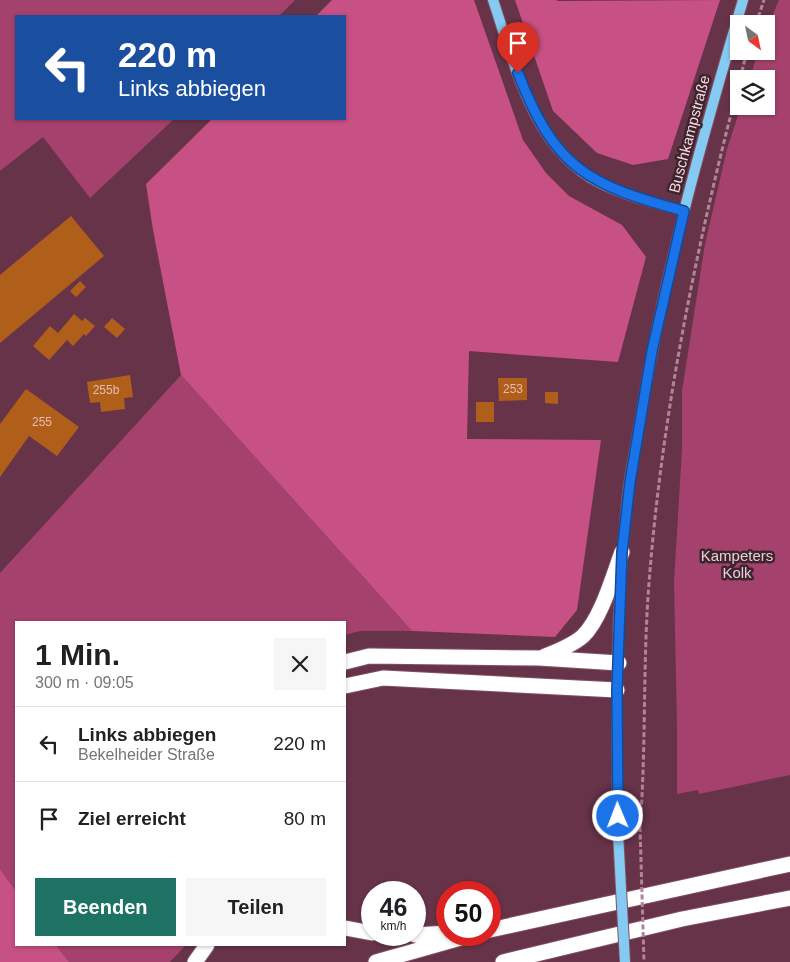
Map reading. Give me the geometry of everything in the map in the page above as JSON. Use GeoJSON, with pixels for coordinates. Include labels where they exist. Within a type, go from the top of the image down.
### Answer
{"type":"FeatureCollection","features":[{"type":"Feature","properties":{"kind":"highway"},"geometry":{"type":"LineString","coordinates":[[539,658],[561,650],[583,636],[596,619],[622,552]]}},
{"type":"Feature","properties":{"kind":"highway"},"geometry":{"type":"LineString","coordinates":[[346,662],[369,656],[539,658],[619,663]]}},
{"type":"Feature","properties":{"kind":"highway"},"geometry":{"type":"LineString","coordinates":[[346,686],[383,678],[617,690]]}},
{"type":"Feature","properties":{"kind":"highway"},"geometry":{"type":"LineString","coordinates":[[501,928],[790,864]]}},
{"type":"Feature","properties":{"kind":"highway"},"geometry":{"type":"LineString","coordinates":[[504,962],[682,919],[790,898]]}},
{"type":"Feature","properties":{"kind":"highway"},"geometry":{"type":"LineString","coordinates":[[346,928],[361,931]]}},
{"type":"Feature","properties":{"kind":"highway"},"geometry":{"type":"LineString","coordinates":[[376,962],[436,945]]}},
{"type":"Feature","properties":{"kind":"highway"},"geometry":{"type":"LineString","coordinates":[[195,962],[206,946]]}},
{"type":"Feature","properties":{"kind":"main road"},"geometry":{"type":"LineString","coordinates":[[493,0],[528,100],[540,123],[562,154],[582,172],[600,183],[648,201],[684,211]]}},
{"type":"Feature","properties":{"kind":"main road","name":"Buschkampstraße"},"geometry":{"type":"LineString","coordinates":[[625,962],[618,833],[617,690],[622,552],[630,482],[652,351],[684,211],[703,136],[743,0]]}},
{"type":"Feature","properties":{"kind":"path"},"geometry":{"type":"LineString","coordinates":[[759,15],[764,0]]}},
{"type":"Feature","properties":{"kind":"path"},"geometry":{"type":"LineString","coordinates":[[644,962],[640,828],[648,596],[659,490],[689,296],[705,217],[731,115]]}},
{"type":"Feature","properties":{"kind":"green space"},"geometry":{"type":"Polygon","coordinates":[[[0,0],[295,0],[280,15],[15,15],[15,120],[173,120],[90,198],[43,137],[0,171],[0,0]]]}},
{"type":"Feature","properties":{"kind":"green space","name":"Kampeters Kolk"},"geometry":{"type":"Polygon","coordinates":[[[779,0],[790,0],[790,775],[699,794],[698,790],[677,794],[674,582],[682,449],[682,391],[705,244],[727,149],[738,115],[775,115],[775,70],[753,70],[755,60],[775,60],[775,15],[772,15],[779,0]]]}},
{"type":"Feature","properties":{"kind":"green space"},"geometry":{"type":"Polygon","coordinates":[[[181,375],[412,631],[360,631],[346,635],[346,621],[15,621],[15,890],[0,869],[0,573],[181,375]]]}},
{"type":"Feature","properties":{"kind":"green space"},"geometry":{"type":"Polygon","coordinates":[[[57,946],[185,946],[170,962],[69,962],[57,946]]]}},
{"type":"Feature","properties":{"kind":"shaded area"},"geometry":{"type":"Polygon","coordinates":[[[332,0],[474,0],[523,140],[546,173],[569,196],[622,225],[646,257],[618,362],[469,351],[467,439],[601,440],[577,610],[555,637],[412,631],[181,375],[146,184],[211,120],[346,120],[346,15],[317,15],[332,0]]]}},
{"type":"Feature","properties":{"kind":"shaded area"},"geometry":{"type":"Polygon","coordinates":[[[515,0],[720,0],[668,159],[633,165],[597,153],[553,111],[515,0]]]}},
{"type":"Feature","properties":{"kind":"shaded area"},"geometry":{"type":"Polygon","coordinates":[[[0,869],[15,890],[15,946],[57,946],[69,962],[0,962],[0,869]]]}},
{"type":"Feature","properties":{"kind":"building"},"geometry":{"type":"Polygon","coordinates":[[[71,216],[104,256],[0,343],[0,275],[71,216]]]}},
{"type":"Feature","properties":{"kind":"building"},"geometry":{"type":"Polygon","coordinates":[[[80,281],[86,287],[76,297],[70,291],[80,281]]]}},
{"type":"Feature","properties":{"kind":"building"},"geometry":{"type":"Polygon","coordinates":[[[74,314],[82,321],[85,318],[95,326],[73,346],[67,340],[49,360],[33,346],[50,326],[58,333],[74,314]]]}},
{"type":"Feature","properties":{"kind":"building"},"geometry":{"type":"Polygon","coordinates":[[[112,318],[125,329],[117,338],[104,327],[112,318]]]}},
{"type":"Feature","properties":{"kind":"building"},"geometry":{"type":"Polygon","coordinates":[[[130,375],[133,397],[124,398],[125,409],[101,412],[100,402],[90,403],[87,382],[130,375]]]}},
{"type":"Feature","properties":{"kind":"building"},"geometry":{"type":"Polygon","coordinates":[[[498,378],[527,378],[527,400],[499,401],[498,378]]]}},
{"type":"Feature","properties":{"kind":"building"},"geometry":{"type":"Polygon","coordinates":[[[26,389],[79,427],[57,456],[29,436],[0,477],[0,424],[26,389]]]}},
{"type":"Feature","properties":{"kind":"building"},"geometry":{"type":"Polygon","coordinates":[[[545,392],[558,392],[558,404],[545,403],[545,392]]]}},
{"type":"Feature","properties":{"kind":"building"},"geometry":{"type":"Polygon","coordinates":[[[476,402],[494,402],[494,422],[476,422],[476,402]]]}},
{"type":"Feature","properties":{"kind":"route"},"geometry":{"type":"LineString","coordinates":[[518,73],[528,100],[540,123],[550,139],[572,165],[600,183],[648,201],[684,211],[652,351],[630,482],[622,552],[617,690],[618,816]]}}]}
